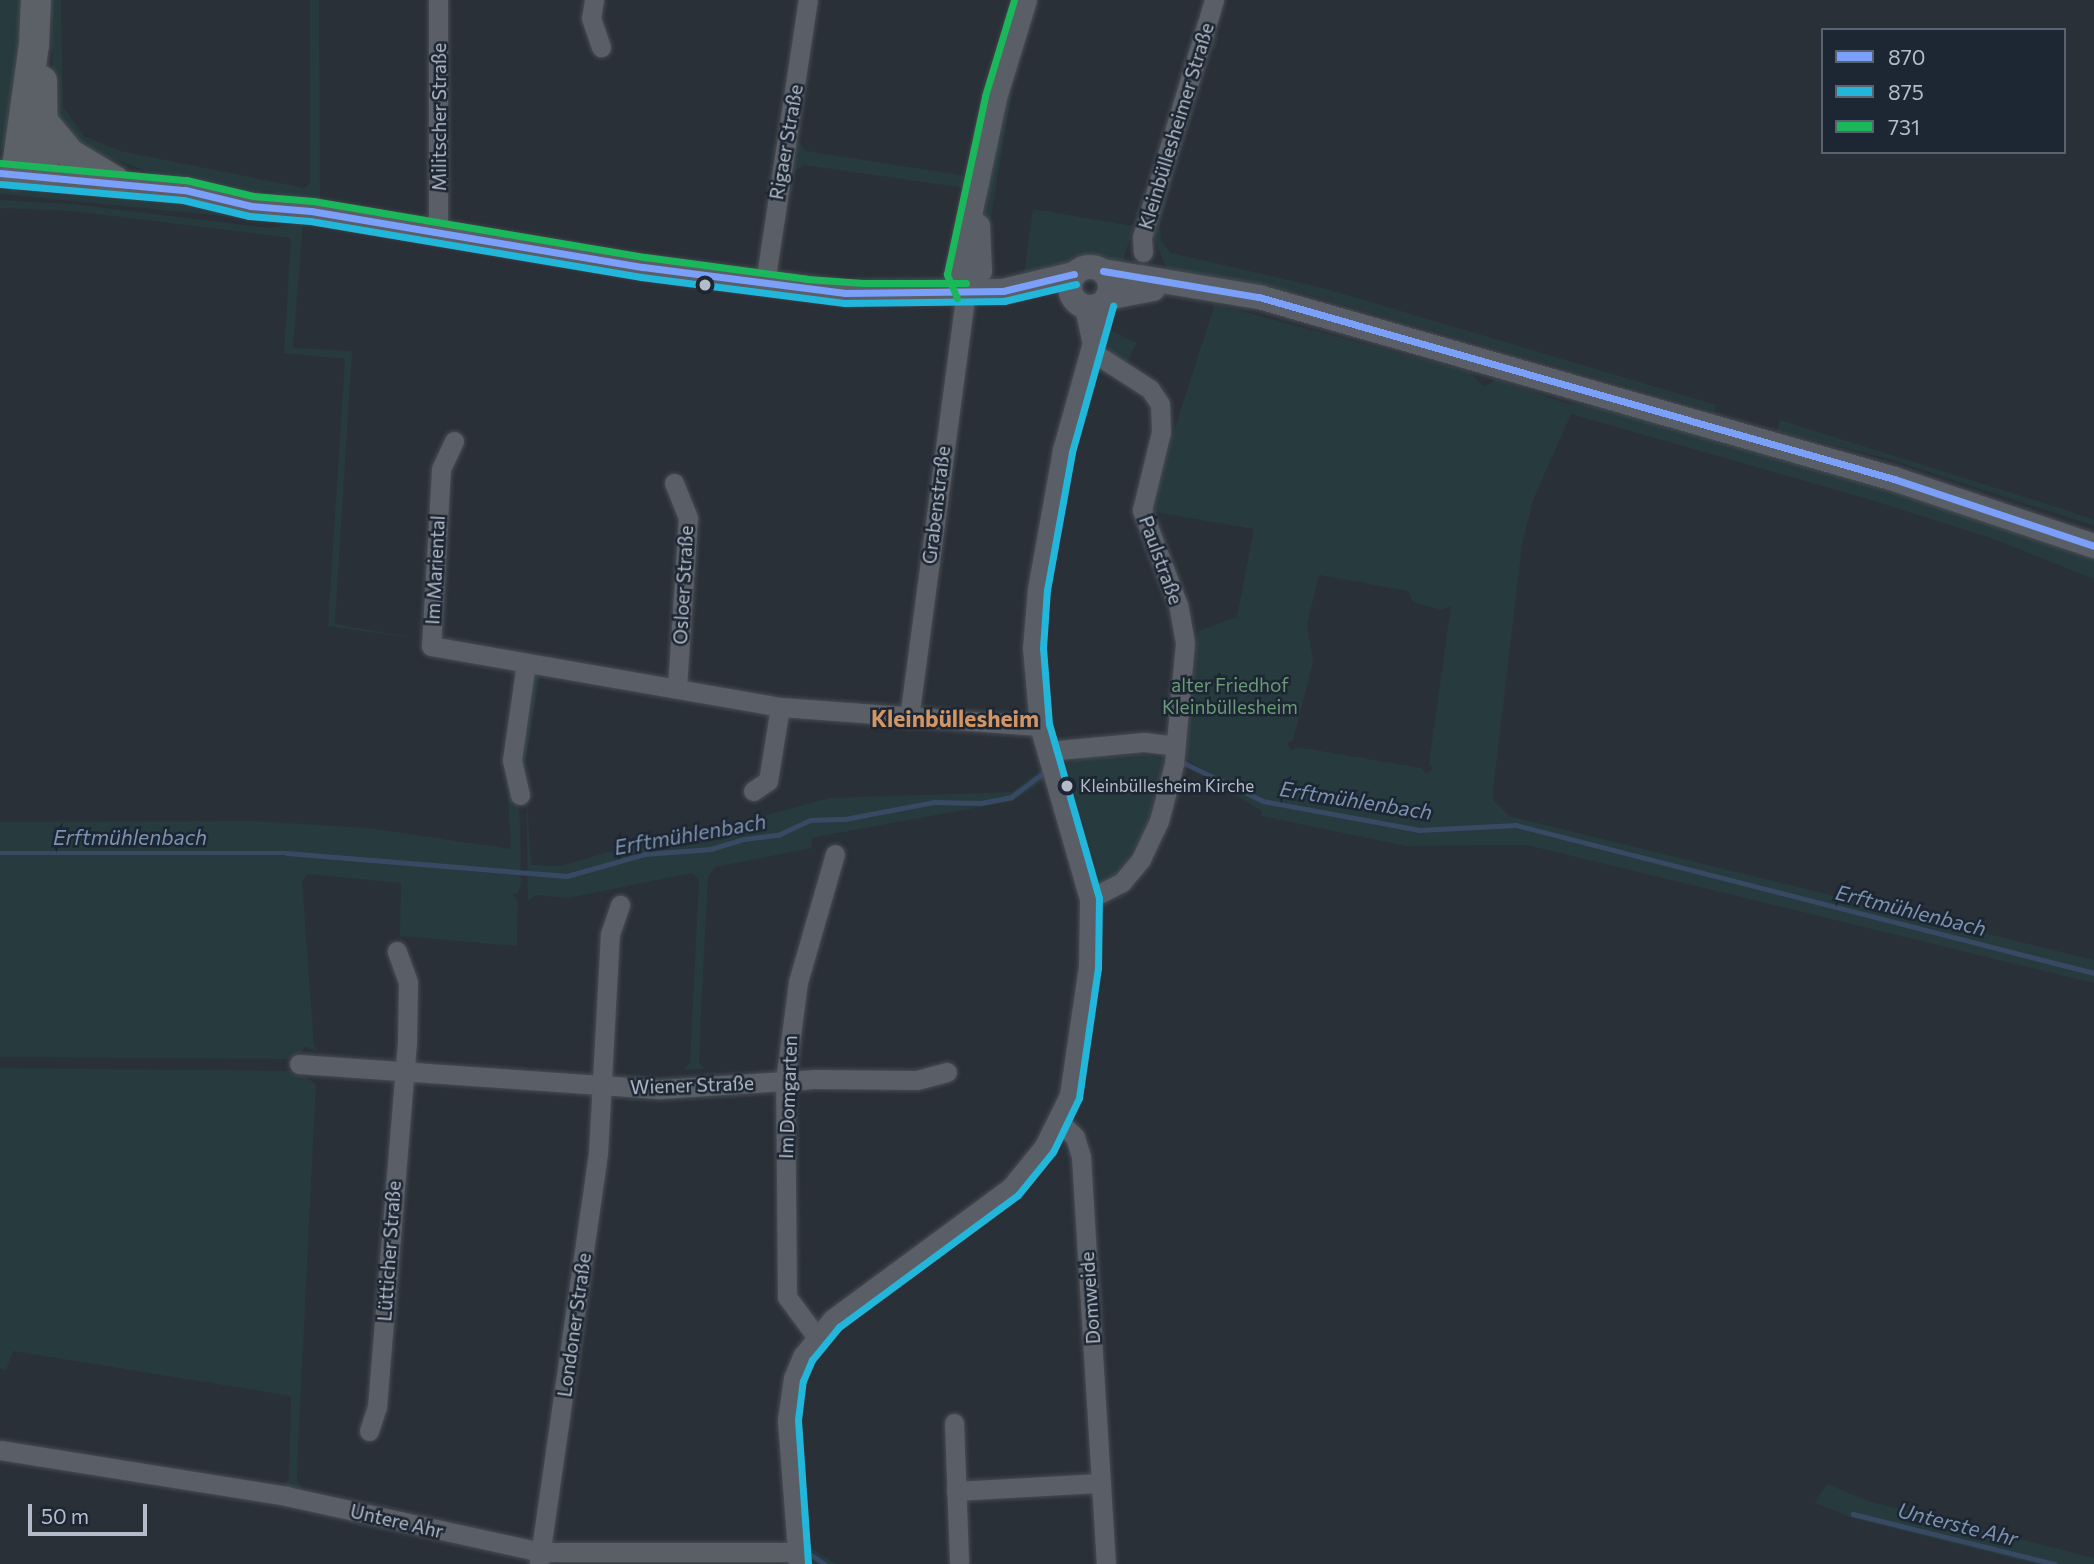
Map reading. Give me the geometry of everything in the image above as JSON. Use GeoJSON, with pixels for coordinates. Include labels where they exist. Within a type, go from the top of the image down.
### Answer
{"type":"FeatureCollection","features":[{"type":"Feature","properties":{"kind":"main road"},"geometry":{"type":"LineString","coordinates":[[20,174],[34,45],[36,0]]}},
{"type":"Feature","properties":{"kind":"main road"},"geometry":{"type":"LineString","coordinates":[[20,174],[44,123],[34,45]]}},
{"type":"Feature","properties":{"kind":"main road"},"geometry":{"type":"LineString","coordinates":[[44,123],[70,154],[115,181]]}},
{"type":"Feature","properties":{"kind":"street","name":"Militscher Straße"},"geometry":{"type":"LineString","coordinates":[[438,0],[438,234]]}},
{"type":"Feature","properties":{"kind":"street"},"geometry":{"type":"LineString","coordinates":[[594,0],[592,18],[601,47]]}},
{"type":"Feature","properties":{"kind":"street","name":"Rigaer Straße"},"geometry":{"type":"LineString","coordinates":[[765,284],[808,0]]}},
{"type":"Feature","properties":{"kind":"street"},"geometry":{"type":"LineString","coordinates":[[966,293],[980,271],[979,183],[995,98],[1025,0]]}},
{"type":"Feature","properties":{"kind":"street","name":"Kleinbüllesheimer Straße"},"geometry":{"type":"LineString","coordinates":[[1143,252],[1142,236],[1214,0]]}},
{"type":"Feature","properties":{"kind":"street"},"geometry":{"type":"LineString","coordinates":[[20,174],[115,181],[208,193],[251,206],[311,211],[438,234],[765,284],[863,295],[1003,291],[1088,296],[1130,290],[1175,290],[1292,309]]}},
{"type":"Feature","properties":{"kind":"street"},"geometry":{"type":"LineString","coordinates":[[1088,296],[1110,282],[1103,271],[1231,290],[1894,479],[2094,546]]}},
{"type":"Feature","properties":{"kind":"street","name":"Grabenstraße"},"geometry":{"type":"LineString","coordinates":[[909,718],[966,293]]}},
{"type":"Feature","properties":{"kind":"street"},"geometry":{"type":"LineString","coordinates":[[797,1558],[788,1406],[797,1366],[816,1336],[843,1310],[999,1199],[1034,1160],[1058,1121],[1076,1059],[1088,967],[1089,899],[1039,726],[1032,648],[1037,589],[1062,450],[1091,351],[1088,296]]}},
{"type":"Feature","properties":{"kind":"street","name":"Paulstraße"},"geometry":{"type":"LineString","coordinates":[[1089,899],[1115,889],[1141,859],[1159,821],[1175,755],[1183,681],[1182,622],[1142,510],[1161,432],[1160,404],[1150,389],[1091,351]]}},
{"type":"Feature","properties":{"kind":"street","name":"Im Mariental"},"geometry":{"type":"LineString","coordinates":[[454,441],[441,469],[431,646],[780,707],[1039,726]]}},
{"type":"Feature","properties":{"kind":"street","name":"Osloer Straße"},"geometry":{"type":"LineString","coordinates":[[674,483],[688,518],[677,689]]}},
{"type":"Feature","properties":{"kind":"street"},"geometry":{"type":"LineString","coordinates":[[520,796],[512,760],[526,663]]}},
{"type":"Feature","properties":{"kind":"street"},"geometry":{"type":"LineString","coordinates":[[752,791],[768,781],[780,707]]}},
{"type":"Feature","properties":{"kind":"street"},"geometry":{"type":"LineString","coordinates":[[1051,761],[1133,743],[1175,755]]}},
{"type":"Feature","properties":{"kind":"street","name":"Im Domgarten"},"geometry":{"type":"LineString","coordinates":[[816,1336],[787,1297],[785,1081],[798,982],[835,854]]}},
{"type":"Feature","properties":{"kind":"street","name":"Wiener Straße"},"geometry":{"type":"LineString","coordinates":[[603,1086],[610,934],[620,905]]}},
{"type":"Feature","properties":{"kind":"street"},"geometry":{"type":"LineString","coordinates":[[397,951],[408,982],[403,1070]]}},
{"type":"Feature","properties":{"kind":"street","name":"Wiener Straße"},"geometry":{"type":"LineString","coordinates":[[299,1064],[661,1089],[785,1081],[917,1080],[947,1072]]}},
{"type":"Feature","properties":{"kind":"street","name":"Lütticher Straße"},"geometry":{"type":"LineString","coordinates":[[369,1431],[377,1407],[403,1070]]}},
{"type":"Feature","properties":{"kind":"street","name":"Londoner Straße"},"geometry":{"type":"LineString","coordinates":[[540,1558],[598,1154],[603,1086]]}},
{"type":"Feature","properties":{"kind":"street","name":"Domweide"},"geometry":{"type":"LineString","coordinates":[[1058,1121],[1075,1137],[1081,1157],[1106,1564]]}},
{"type":"Feature","properties":{"kind":"street"},"geometry":{"type":"LineString","coordinates":[[954,1423],[959,1562]]}},
{"type":"Feature","properties":{"kind":"street","name":"Untere Ahr"},"geometry":{"type":"LineString","coordinates":[[0,1450],[286,1496],[540,1558],[797,1558]]}},
{"type":"Feature","properties":{"kind":"street"},"geometry":{"type":"LineString","coordinates":[[956,1491],[1101,1483]]}},
{"type":"Feature","properties":{"kind":"green space"},"geometry":{"type":"Polygon","coordinates":[[[0,0],[23,0],[9,140],[0,149],[0,0]]]}},
{"type":"Feature","properties":{"kind":"green space"},"geometry":{"type":"Polygon","coordinates":[[[50,0],[61,0],[63,106],[84,136],[120,151],[304,188],[310,183],[310,0],[319,0],[320,203],[417,219],[426,212],[425,218],[417,223],[301,202],[270,191],[262,191],[258,197],[166,178],[74,145],[55,116],[50,0]]]}},
{"type":"Feature","properties":{"kind":"green space"},"geometry":{"type":"Polygon","coordinates":[[[1012,0],[1016,0],[965,188],[804,165],[793,173],[797,140],[806,151],[967,176],[974,128],[1012,0]]]}},
{"type":"Feature","properties":{"kind":"green space"},"geometry":{"type":"Polygon","coordinates":[[[1033,0],[1039,0],[1013,85],[987,241],[983,228],[992,150],[1033,0]]]}},
{"type":"Feature","properties":{"kind":"green space"},"geometry":{"type":"Polygon","coordinates":[[[1221,0],[1214,33],[1219,39],[1215,49],[1208,51],[1160,221],[1161,241],[1171,253],[1327,289],[1716,405],[1714,411],[1299,292],[1166,268],[1152,233],[1221,0]]]}},
{"type":"Feature","properties":{"kind":"green space"},"geometry":{"type":"Polygon","coordinates":[[[0,185],[198,200],[244,218],[0,194],[0,185]]]}},
{"type":"Feature","properties":{"kind":"green space"},"geometry":{"type":"Polygon","coordinates":[[[0,200],[73,204],[269,228],[303,223],[293,348],[352,351],[335,624],[425,640],[328,626],[345,359],[284,353],[291,238],[71,211],[0,208],[0,200]]]}},
{"type":"Feature","properties":{"kind":"green space"},"geometry":{"type":"Polygon","coordinates":[[[1033,209],[1134,226],[1121,266],[1085,255],[1057,269],[1024,274],[1033,209]]]}},
{"type":"Feature","properties":{"kind":"green space","name":"alter Friedhof Kleinbüllesheim"},"geometry":{"type":"Polygon","coordinates":[[[1215,304],[1470,372],[1484,387],[1496,379],[1562,402],[1594,407],[1596,403],[1737,442],[2094,554],[2094,579],[1994,539],[1868,499],[1571,414],[1533,500],[1522,545],[1493,791],[1494,801],[1509,816],[2094,960],[2094,983],[1527,845],[1406,846],[1261,816],[1262,811],[1234,794],[1236,787],[1185,759],[1198,631],[1237,617],[1254,529],[1148,511],[1215,304]],[[1319,575],[1307,624],[1313,662],[1293,740],[1287,743],[1291,751],[1297,747],[1422,768],[1426,774],[1433,768],[1429,763],[1451,606],[1442,610],[1413,602],[1408,591],[1319,575]]]}},
{"type":"Feature","properties":{"kind":"green space"},"geometry":{"type":"Polygon","coordinates":[[[1108,329],[1137,343],[1126,363],[1105,347],[1108,329]]]}},
{"type":"Feature","properties":{"kind":"green space"},"geometry":{"type":"Polygon","coordinates":[[[1780,420],[2066,510],[2094,520],[2094,526],[1886,458],[1777,431],[1780,420]]]}},
{"type":"Feature","properties":{"kind":"green space"},"geometry":{"type":"Polygon","coordinates":[[[533,675],[540,676],[523,774],[518,758],[533,675]]]}},
{"type":"Feature","properties":{"kind":"green space"},"geometry":{"type":"Polygon","coordinates":[[[1144,754],[1164,760],[1145,832],[1109,884],[1095,881],[1062,765],[1087,757],[1144,754]]]}},
{"type":"Feature","properties":{"kind":"green space"},"geometry":{"type":"Polygon","coordinates":[[[506,763],[509,795],[518,801],[520,822],[521,884],[518,894],[512,894],[518,901],[517,946],[400,936],[401,883],[308,874],[302,881],[314,1046],[318,1051],[305,1047],[296,1059],[0,1057],[0,822],[254,821],[368,828],[511,849],[506,763]]]}},
{"type":"Feature","properties":{"kind":"green space"},"geometry":{"type":"Polygon","coordinates":[[[1044,767],[1048,778],[1013,801],[811,838],[812,848],[715,867],[708,877],[703,971],[699,1063],[705,1069],[683,1070],[690,1063],[699,879],[692,873],[568,898],[536,895],[528,901],[526,783],[531,865],[561,866],[656,838],[693,833],[695,844],[712,841],[711,830],[830,798],[1012,792],[1044,767]]]}},
{"type":"Feature","properties":{"kind":"green space"},"geometry":{"type":"Polygon","coordinates":[[[0,1068],[296,1071],[316,1084],[298,1447],[297,1481],[304,1491],[282,1486],[289,1480],[291,1396],[13,1351],[6,1370],[0,1369],[0,1068]]]}},
{"type":"Feature","properties":{"kind":"green space"},"geometry":{"type":"Polygon","coordinates":[[[1827,1484],[1868,1501],[2094,1558],[2094,1564],[2035,1564],[1853,1518],[1815,1503],[1827,1484]]]}},
{"type":"Feature","properties":{"kind":"green space"},"geometry":{"type":"Polygon","coordinates":[[[803,1543],[836,1564],[808,1564],[803,1543]]]}},
{"type":"Feature","properties":{"kind":"waterway","name":"Erftmühlenbach"},"geometry":{"type":"LineString","coordinates":[[1180,761],[1263,801],[1419,830],[1516,825],[2094,973]]}},
{"type":"Feature","properties":{"kind":"waterway","name":"Erftmühlenbach"},"geometry":{"type":"LineString","coordinates":[[0,853],[287,853],[567,876],[645,854],[711,849],[744,839],[778,835],[810,820],[845,819],[934,802],[981,803],[1011,797],[1045,772]]}},
{"type":"Feature","properties":{"kind":"waterway","name":"Unterste Ahr"},"geometry":{"type":"LineString","coordinates":[[1853,1514],[2055,1564]]}},
{"type":"Feature","properties":{"kind":"waterway","name":"Unterste Ahr"},"geometry":{"type":"LineString","coordinates":[[807,1552],[825,1564]]}},
{"type":"Feature","properties":{"kind":"transit line","name":"731"},"geometry":{"type":"LineString","coordinates":[[957,298],[947,274],[985,96],[1014,0]]}},
{"type":"Feature","properties":{"kind":"transit line","name":"731"},"geometry":{"type":"LineString","coordinates":[[1,163],[186,180],[253,196],[313,201],[645,257],[807,279],[863,283],[966,283]]}},
{"type":"Feature","properties":{"kind":"transit line","name":"870"},"geometry":{"type":"LineString","coordinates":[[0,173],[185,190],[251,206],[311,211],[643,267],[845,293],[1003,291],[1074,274]]}},
{"type":"Feature","properties":{"kind":"transit line","name":"875"},"geometry":{"type":"LineString","coordinates":[[0,184],[183,200],[249,216],[310,221],[641,277],[844,303],[1004,301],[1076,284]]}},
{"type":"Feature","properties":{"kind":"transit line","name":"870"},"geometry":{"type":"LineString","coordinates":[[1103,271],[1259,297],[1894,479],[2094,546]]}},
{"type":"Feature","properties":{"kind":"transit line","name":"875"},"geometry":{"type":"LineString","coordinates":[[808,1563],[798,1420],[803,1381],[812,1360],[839,1327],[1018,1195],[1053,1152],[1079,1098],[1098,968],[1099,898],[1049,724],[1043,648],[1047,590],[1072,452],[1113,306]]}},
{"type":"Feature","properties":{"kind":"place","name":"Kleinbüllesheim Kirche"},"geometry":{"type":"Point","coordinates":[1067,786]}},
{"type":"Feature","properties":{"kind":"district","name":"Kleinbüllesheim"},"geometry":{"type":"Point","coordinates":[955,718]}}]}
